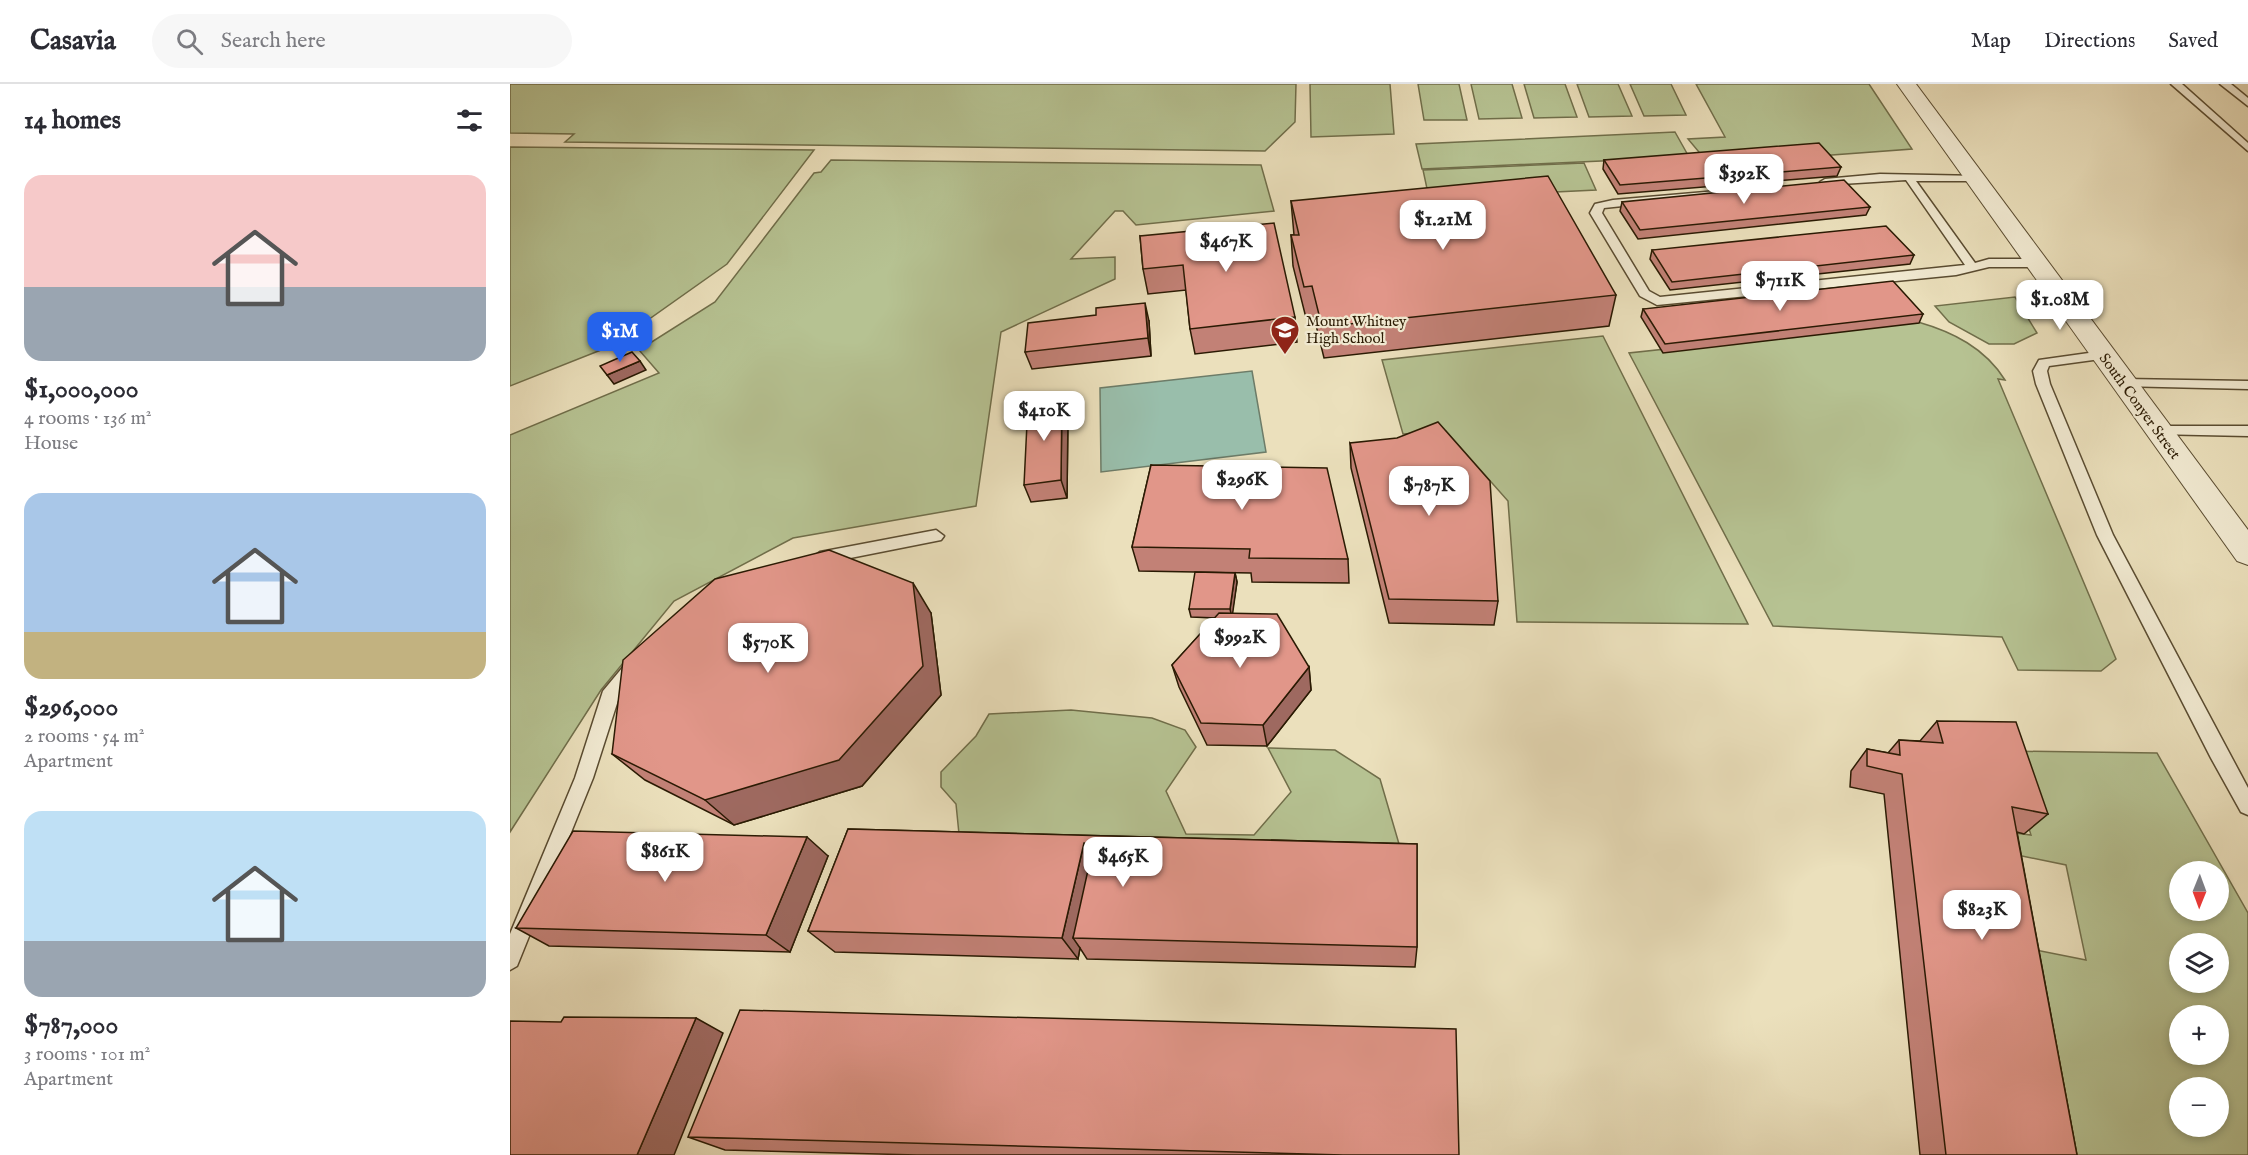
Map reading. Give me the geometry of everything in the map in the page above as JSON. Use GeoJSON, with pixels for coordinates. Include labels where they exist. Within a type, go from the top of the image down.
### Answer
{"type":"FeatureCollection","features":[{"type":"Feature","properties":{"kind":"street","name":"South Conyer Street"},"geometry":{"type":"LineString","coordinates":[[1906,84],[2248,553]]}},
{"type":"Feature","properties":{"kind":"lane"},"geometry":{"type":"LineString","coordinates":[[2176,84],[2248,148]]}},
{"type":"Feature","properties":{"kind":"lane"},"geometry":{"type":"LineString","coordinates":[[2225,84],[2248,104]]}},
{"type":"Feature","properties":{"kind":"lane"},"geometry":{"type":"LineString","coordinates":[[1810,184],[1880,177],[1976,178]]}},
{"type":"Feature","properties":{"kind":"lane"},"geometry":{"type":"LineString","coordinates":[[1910,179],[1972,267]]}},
{"type":"Feature","properties":{"kind":"lane"},"geometry":{"type":"LineString","coordinates":[[1752,189],[1613,203],[1599,206],[1596,213],[1644,293],[1657,301],[1675,301],[1972,267],[1989,263],[2038,263]]}},
{"type":"Feature","properties":{"kind":"lane"},"geometry":{"type":"LineString","coordinates":[[2103,355],[2059,359],[2044,363],[2040,370],[2043,384],[2105,535],[2217,752],[2248,806]]}},
{"type":"Feature","properties":{"kind":"lane"},"geometry":{"type":"LineString","coordinates":[[2124,383],[2248,385]]}},
{"type":"Feature","properties":{"kind":"lane"},"geometry":{"type":"LineString","coordinates":[[2158,431],[2248,432]]}},
{"type":"Feature","properties":{"kind":"lane"},"geometry":{"type":"LineString","coordinates":[[805,562],[936,536]]}},
{"type":"Feature","properties":{"kind":"lane"},"geometry":{"type":"LineString","coordinates":[[510,959],[584,778],[612,691],[642,657]]}},
{"type":"Feature","properties":{"kind":"shaded area"},"geometry":{"type":"Polygon","coordinates":[[[510,84],[1296,84],[1295,122],[1265,151],[565,142],[574,134],[510,133],[510,84]]]}},
{"type":"Feature","properties":{"kind":"shaded area"},"geometry":{"type":"Polygon","coordinates":[[[1310,84],[1390,84],[1394,134],[1311,137],[1310,84]]]}},
{"type":"Feature","properties":{"kind":"shaded area"},"geometry":{"type":"Polygon","coordinates":[[[1418,84],[1459,84],[1467,120],[1424,120],[1418,84]]]}},
{"type":"Feature","properties":{"kind":"shaded area"},"geometry":{"type":"Polygon","coordinates":[[[1471,84],[1512,84],[1522,118],[1479,119],[1471,84]]]}},
{"type":"Feature","properties":{"kind":"shaded area"},"geometry":{"type":"Polygon","coordinates":[[[1524,84],[1565,84],[1577,117],[1534,118],[1524,84]]]}},
{"type":"Feature","properties":{"kind":"shaded area"},"geometry":{"type":"Polygon","coordinates":[[[1577,84],[1618,84],[1632,116],[1589,117],[1577,84]]]}},
{"type":"Feature","properties":{"kind":"shaded area"},"geometry":{"type":"Polygon","coordinates":[[[1630,84],[1671,84],[1686,115],[1644,116],[1630,84]]]}},
{"type":"Feature","properties":{"kind":"shaded area"},"geometry":{"type":"Polygon","coordinates":[[[1696,84],[1869,84],[1912,149],[1709,164],[1688,139],[1725,137],[1696,84]]]}},
{"type":"Feature","properties":{"kind":"shaded area"},"geometry":{"type":"Polygon","coordinates":[[[1675,132],[1689,157],[1422,169],[1416,144],[1675,132]]]}},
{"type":"Feature","properties":{"kind":"shaded area"},"geometry":{"type":"Polygon","coordinates":[[[510,147],[814,150],[727,264],[611,346],[510,386],[510,147]]]}},
{"type":"Feature","properties":{"kind":"shaded area"},"geometry":{"type":"Polygon","coordinates":[[[831,160],[1261,165],[1274,211],[1136,225],[1123,211],[1115,211],[1071,259],[1115,257],[1115,279],[1001,332],[976,506],[793,538],[674,601],[601,690],[510,832],[510,435],[659,373],[639,350],[715,302],[814,173],[821,172],[831,160]]]}},
{"type":"Feature","properties":{"kind":"shaded area"},"geometry":{"type":"Polygon","coordinates":[[[1584,163],[1596,190],[1429,198],[1423,170],[1584,163]]]}},
{"type":"Feature","properties":{"kind":"shaded area"},"geometry":{"type":"Polygon","coordinates":[[[2015,297],[2037,333],[2014,344],[1989,344],[1949,322],[1935,306],[2015,297]]]}},
{"type":"Feature","properties":{"kind":"shaded area"},"geometry":{"type":"Polygon","coordinates":[[[1918,322],[1956,336],[1978,350],[2005,380],[1998,379],[2116,659],[2101,671],[2018,670],[2002,637],[1773,626],[1629,353],[1918,322]]]}},
{"type":"Feature","properties":{"kind":"shaded area"},"geometry":{"type":"Polygon","coordinates":[[[1603,336],[1748,624],[1517,622],[1508,501],[1446,431],[1403,434],[1382,360],[1603,336]]]}},
{"type":"Feature","properties":{"kind":"shaded area"},"geometry":{"type":"Polygon","coordinates":[[[1252,371],[1266,452],[1101,472],[1100,388],[1252,371]]]}},
{"type":"Feature","properties":{"kind":"shaded area"},"geometry":{"type":"Polygon","coordinates":[[[1071,710],[1152,718],[1185,730],[1196,747],[1166,791],[1186,834],[1254,835],[1291,792],[1268,748],[1335,750],[1380,779],[1404,861],[1090,840],[961,854],[956,804],[941,787],[941,772],[976,736],[989,714],[1071,710]]]}},
{"type":"Feature","properties":{"kind":"shaded area"},"geometry":{"type":"Polygon","coordinates":[[[2005,751],[2157,753],[2218,861],[2169,861],[2169,921],[2229,921],[2229,880],[2248,913],[2248,1155],[2050,1155],[2015,946],[2086,960],[2066,865],[1998,851],[1992,830],[2031,835],[2005,751]]]}},
{"type":"Feature","properties":{"kind":"building"},"geometry":{"type":"Polygon","coordinates":[[[1819,143],[1841,167],[1620,185],[1604,160],[1819,143]]]}},
{"type":"Feature","properties":{"kind":"building"},"geometry":{"type":"Polygon","coordinates":[[[1548,176],[1616,295],[1322,327],[1312,286],[1304,287],[1291,235],[1299,235],[1291,201],[1548,176]]]}},
{"type":"Feature","properties":{"kind":"building"},"geometry":{"type":"Polygon","coordinates":[[[1844,180],[1870,207],[1640,230],[1622,202],[1844,180]]]}},
{"type":"Feature","properties":{"kind":"building"},"geometry":{"type":"Polygon","coordinates":[[[1274,223],[1295,317],[1190,329],[1183,265],[1143,269],[1140,236],[1274,223]]]}},
{"type":"Feature","properties":{"kind":"building"},"geometry":{"type":"Polygon","coordinates":[[[1886,226],[1914,255],[1672,282],[1652,250],[1886,226]]]}},
{"type":"Feature","properties":{"kind":"building"},"geometry":{"type":"Polygon","coordinates":[[[1893,281],[1923,314],[1665,344],[1643,309],[1893,281]]]}},
{"type":"Feature","properties":{"kind":"building"},"geometry":{"type":"Polygon","coordinates":[[[1145,303],[1148,338],[1025,352],[1028,323],[1096,315],[1096,308],[1145,303]]]}},
{"type":"Feature","properties":{"kind":"building"},"geometry":{"type":"Polygon","coordinates":[[[632,352],[640,361],[607,375],[600,366],[632,352]]]}},
{"type":"Feature","properties":{"kind":"building"},"geometry":{"type":"Polygon","coordinates":[[[1062,399],[1061,480],[1024,485],[1028,403],[1062,399]]]}},
{"type":"Feature","properties":{"kind":"building"},"geometry":{"type":"Polygon","coordinates":[[[1438,422],[1490,481],[1498,601],[1389,599],[1350,443],[1397,438],[1438,422]]]}},
{"type":"Feature","properties":{"kind":"building"},"geometry":{"type":"Polygon","coordinates":[[[1151,465],[1327,468],[1348,559],[1249,558],[1250,549],[1132,547],[1151,465]]]}},
{"type":"Feature","properties":{"kind":"building"},"geometry":{"type":"Polygon","coordinates":[[[829,550],[913,583],[923,666],[839,760],[705,800],[612,754],[623,660],[715,579],[829,550]]]}},
{"type":"Feature","properties":{"kind":"building"},"geometry":{"type":"Polygon","coordinates":[[[1195,572],[1235,573],[1230,609],[1189,609],[1195,572]]]}},
{"type":"Feature","properties":{"kind":"building"},"geometry":{"type":"Polygon","coordinates":[[[1219,613],[1277,614],[1309,667],[1263,725],[1201,723],[1172,665],[1219,613]]]}},
{"type":"Feature","properties":{"kind":"building"},"geometry":{"type":"Polygon","coordinates":[[[1937,721],[2016,722],[2048,814],[2012,807],[2077,1155],[1946,1155],[1902,774],[1867,766],[1867,749],[1900,755],[1899,740],[1943,743],[1937,721]]]}},
{"type":"Feature","properties":{"kind":"building"},"geometry":{"type":"Polygon","coordinates":[[[848,829],[1417,844],[1417,947],[1073,938],[1094,843],[1084,843],[1062,938],[808,931],[848,829]]]}},
{"type":"Feature","properties":{"kind":"building"},"geometry":{"type":"Polygon","coordinates":[[[573,831],[807,837],[766,935],[516,928],[573,831]]]}},
{"type":"Feature","properties":{"kind":"building"},"geometry":{"type":"Polygon","coordinates":[[[740,1010],[1456,1029],[1459,1155],[1343,1155],[688,1137],[740,1010]]]}},
{"type":"Feature","properties":{"kind":"building"},"geometry":{"type":"Polygon","coordinates":[[[564,1017],[696,1018],[637,1155],[510,1155],[510,1021],[561,1022],[564,1017]]]}},
{"type":"Feature","properties":{"kind":"place","name":"Mount Whitney High School"},"geometry":{"type":"Point","coordinates":[1285,356]}}]}
